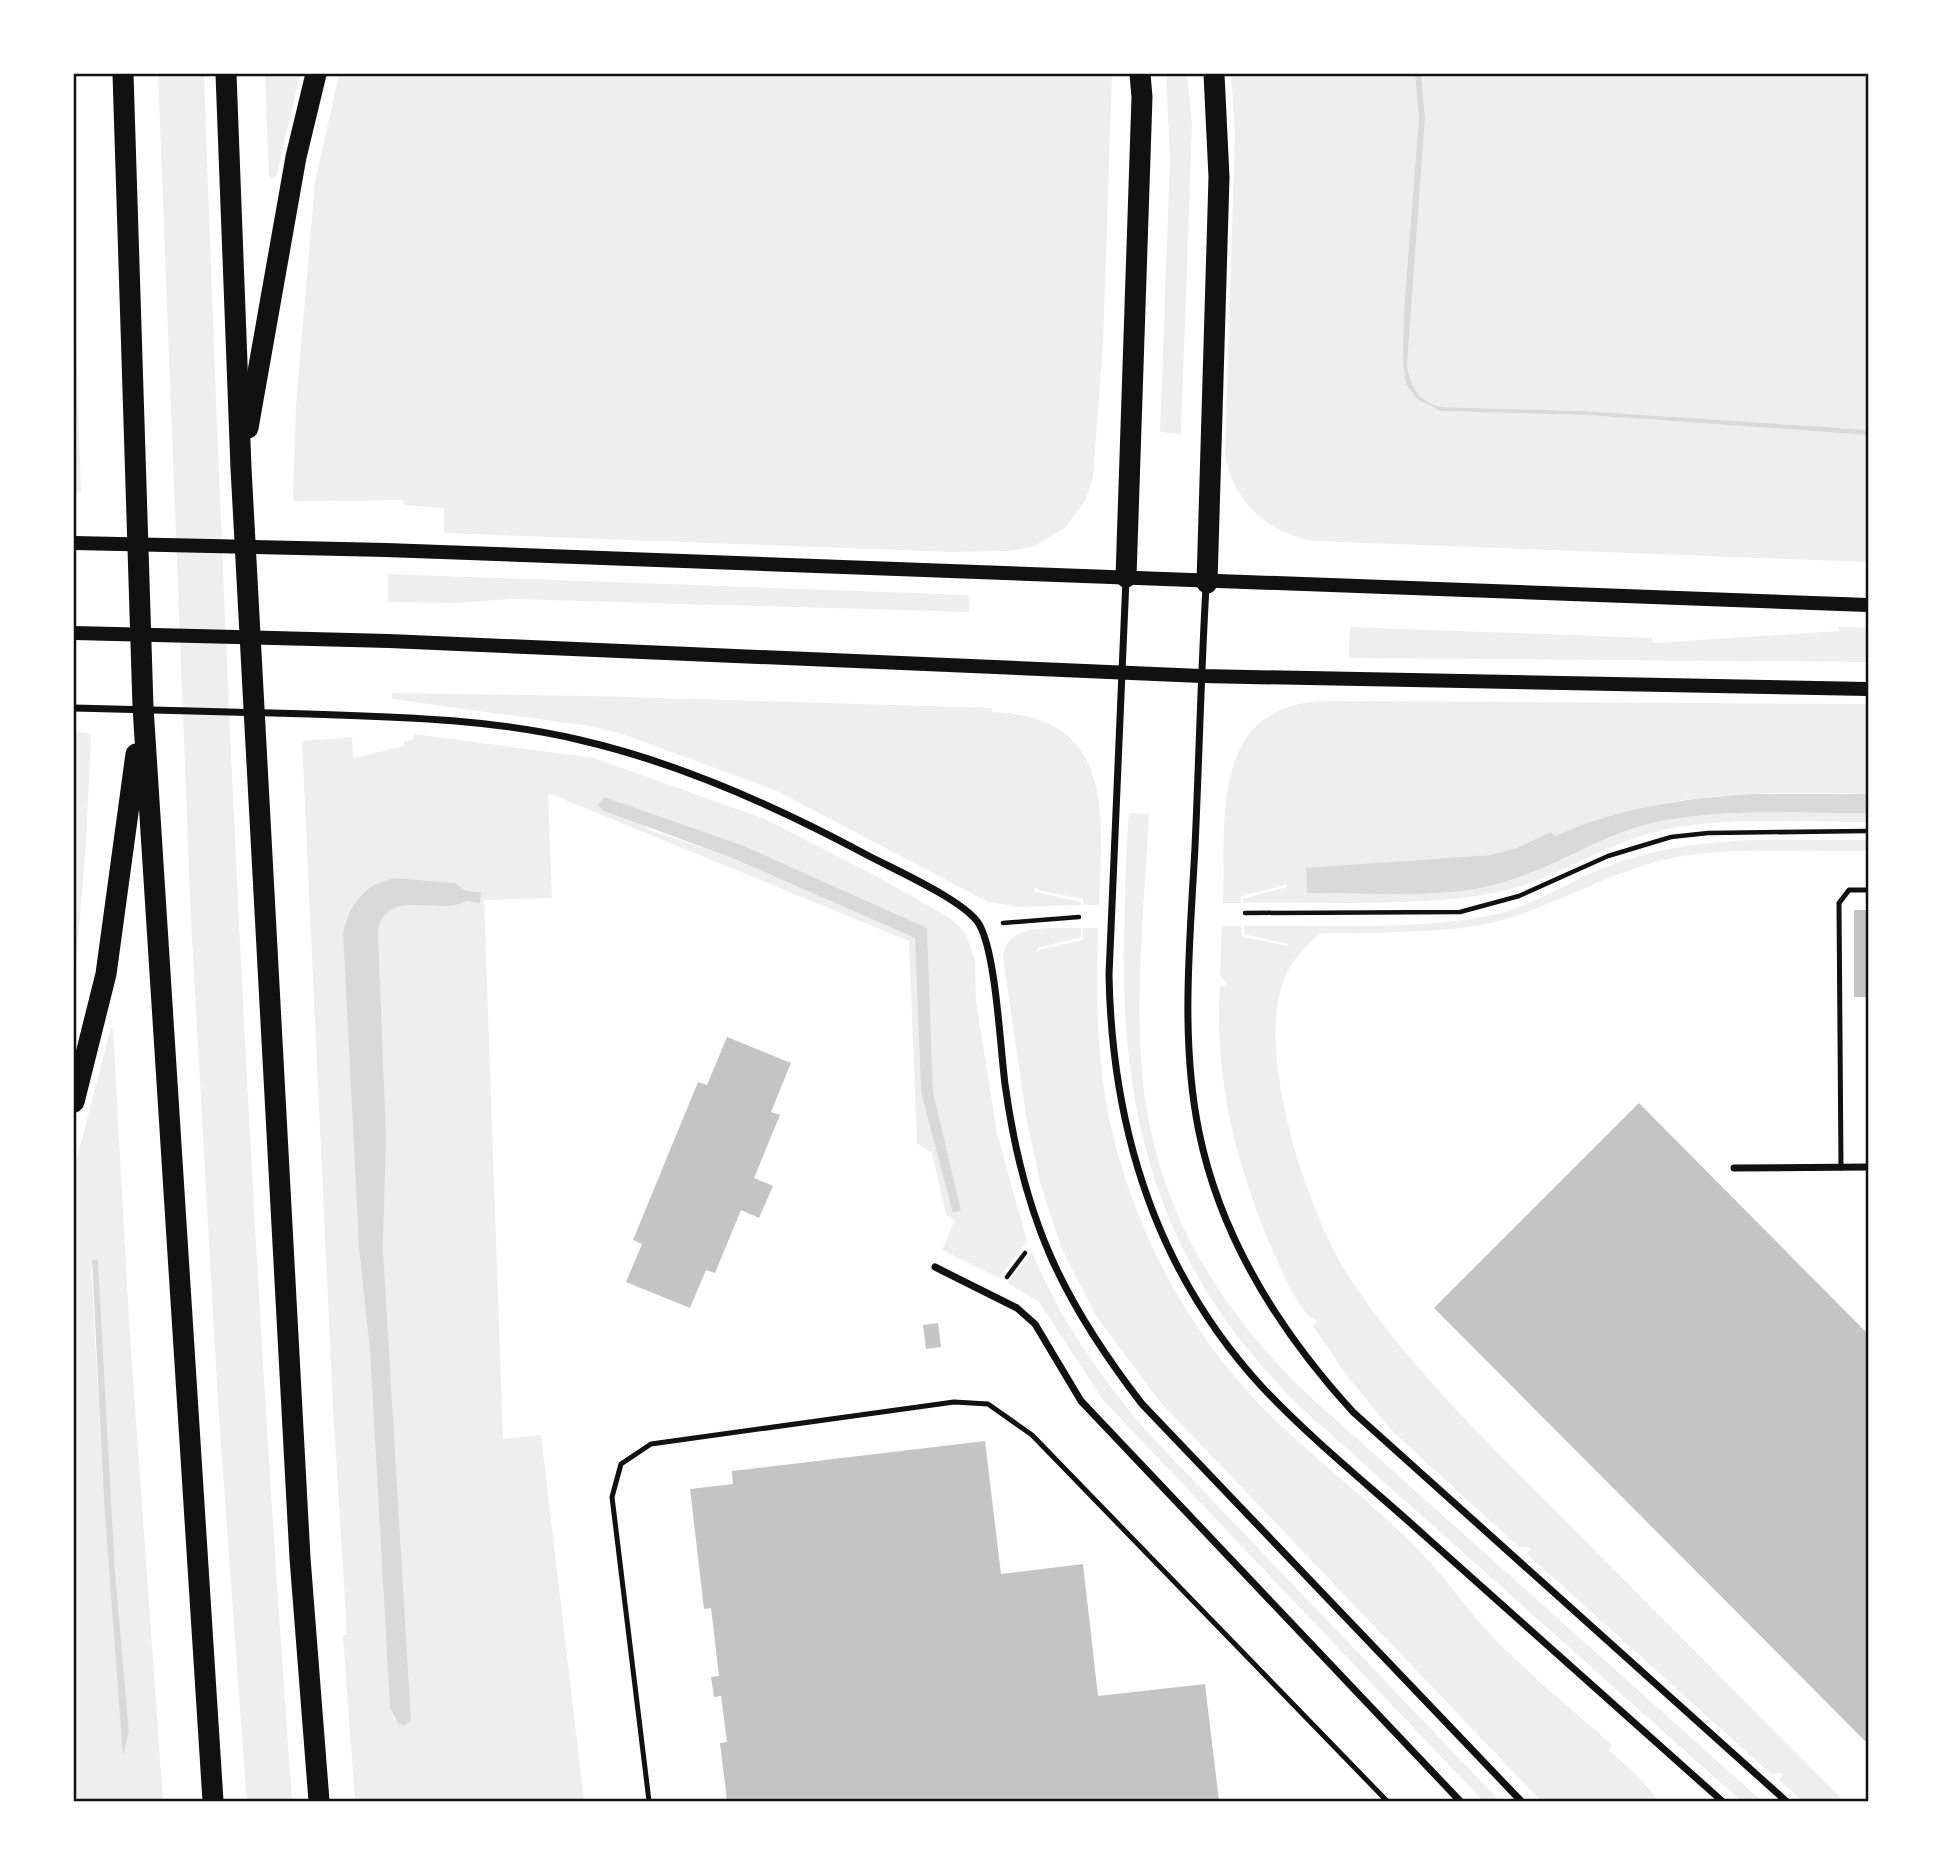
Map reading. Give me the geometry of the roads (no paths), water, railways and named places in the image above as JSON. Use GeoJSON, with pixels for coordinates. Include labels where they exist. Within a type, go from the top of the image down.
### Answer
{"type":"FeatureCollection","features":[{"type":"Feature","properties":{"kind":"highway"},"geometry":{"type":"LineString","coordinates":[[123,74],[143,707],[214,1801]]}},
{"type":"Feature","properties":{"kind":"highway"},"geometry":{"type":"LineString","coordinates":[[226,74],[241,468],[300,1559],[319,1801]]}},
{"type":"Feature","properties":{"kind":"highway"},"geometry":{"type":"LineString","coordinates":[[241,468],[296,157],[316,74]]}},
{"type":"Feature","properties":{"kind":"highway"},"geometry":{"type":"LineString","coordinates":[[1126,577],[1142,97],[1140,74]]}},
{"type":"Feature","properties":{"kind":"highway"},"geometry":{"type":"LineString","coordinates":[[1207,583],[1219,177],[1214,74]]}},
{"type":"Feature","properties":{"kind":"highway"},"geometry":{"type":"LineString","coordinates":[[74,1102],[106,974],[143,707]]}},
{"type":"Feature","properties":{"kind":"main road"},"geometry":{"type":"LineString","coordinates":[[74,543],[386,550],[1126,577],[1207,583],[1868,605]]}},
{"type":"Feature","properties":{"kind":"main road"},"geometry":{"type":"LineString","coordinates":[[74,633],[390,641],[1200,676],[1868,689]]}},
{"type":"Feature","properties":{"kind":"street"},"geometry":{"type":"LineString","coordinates":[[1126,577],[1109,975],[1110,1032],[1116,1085],[1128,1140],[1150,1208],[1181,1275],[1203,1314],[1230,1349],[1301,1426],[1722,1801]]}},
{"type":"Feature","properties":{"kind":"street"},"geometry":{"type":"LineString","coordinates":[[1207,583],[1200,676],[1189,968],[1190,1051],[1199,1132],[1213,1182],[1248,1270],[1310,1365],[1353,1412],[1786,1801]]}},
{"type":"Feature","properties":{"kind":"street"},"geometry":{"type":"LineString","coordinates":[[74,708],[393,716],[484,724],[577,739],[677,769],[807,823],[935,891],[968,913],[979,925],[989,959],[1017,1154],[1053,1267],[1088,1331],[1142,1404],[1521,1801]]}},
{"type":"Feature","properties":{"kind":"street"},"geometry":{"type":"LineString","coordinates":[[1734,1168],[1868,1167]]}},
{"type":"Feature","properties":{"kind":"street"},"geometry":{"type":"LineString","coordinates":[[935,1267],[993,1294],[1017,1308],[1035,1324],[1081,1401],[1460,1801]]}},
{"type":"Feature","properties":{"kind":"lane"},"geometry":{"type":"LineString","coordinates":[[1842,1168],[1839,903],[1849,890],[1868,890]]}},
{"type":"Feature","properties":{"kind":"lane"},"geometry":{"type":"LineString","coordinates":[[649,1801],[612,1497],[621,1464],[651,1444],[954,1402],[988,1404],[1032,1435],[1387,1801]]}}]}
